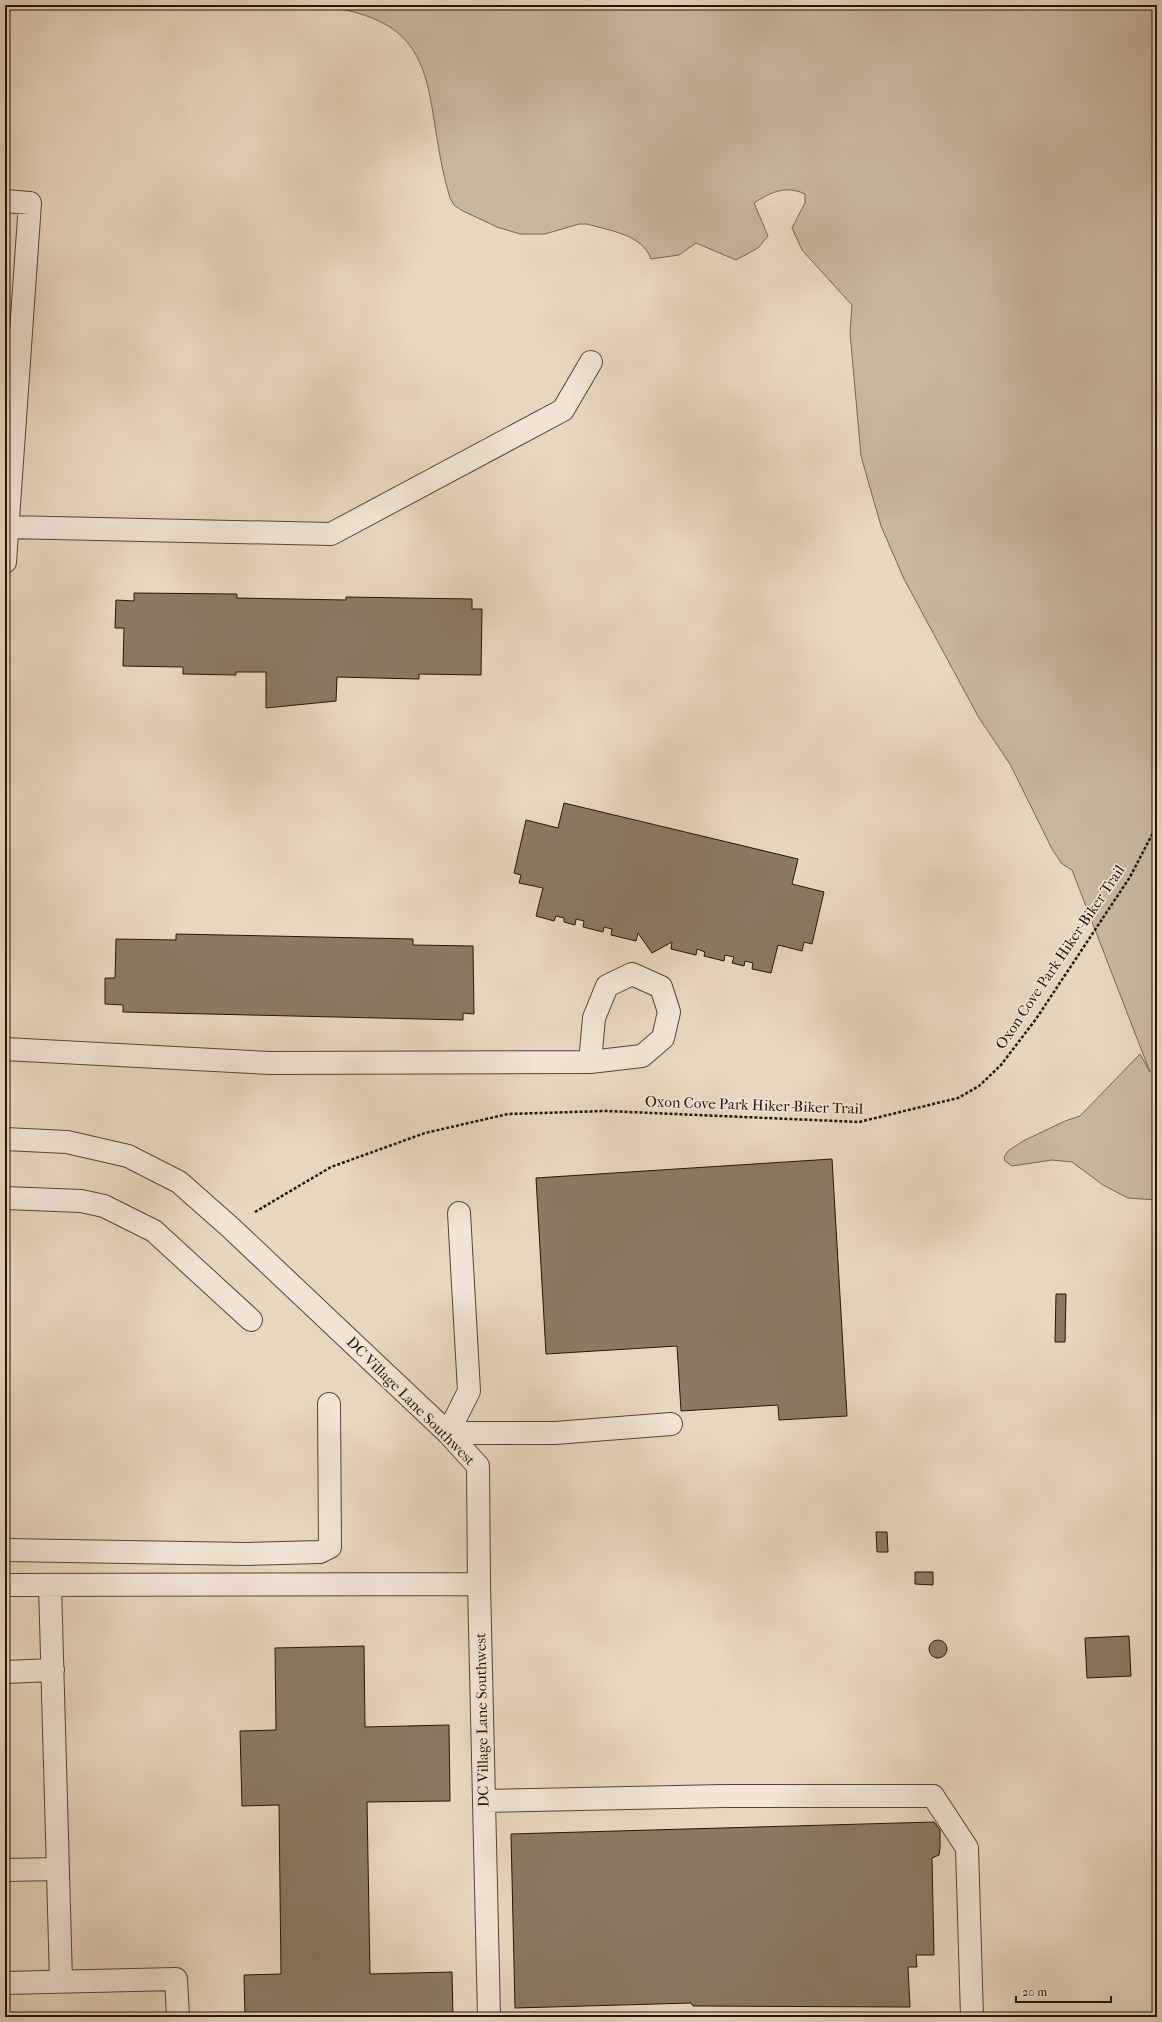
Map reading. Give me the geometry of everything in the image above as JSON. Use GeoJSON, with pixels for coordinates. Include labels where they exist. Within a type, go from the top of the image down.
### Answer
{"type":"FeatureCollection","features":[{"type":"Feature","properties":{"kind":"street"},"geometry":{"type":"LineString","coordinates":[[5,201],[30,204],[5,562]]}},
{"type":"Feature","properties":{"kind":"street"},"geometry":{"type":"LineString","coordinates":[[7,527],[331,534],[563,410],[591,362]]}},
{"type":"Feature","properties":{"kind":"street"},"geometry":{"type":"LineString","coordinates":[[5,1049],[270,1063],[590,1062]]}},
{"type":"Feature","properties":{"kind":"street","name":"DC Village Lane Southwest"},"geometry":{"type":"LineString","coordinates":[[5,1139],[67,1142],[128,1156],[179,1182],[231,1228],[448,1433],[478,1466],[479,1584],[489,2017]]}},
{"type":"Feature","properties":{"kind":"street"},"geometry":{"type":"LineString","coordinates":[[5,1198],[81,1201],[104,1206],[154,1231],[251,1320]]}},
{"type":"Feature","properties":{"kind":"street"},"geometry":{"type":"LineString","coordinates":[[459,1213],[469,1391],[448,1433],[555,1433],[672,1424]]}},
{"type":"Feature","properties":{"kind":"street"},"geometry":{"type":"LineString","coordinates":[[5,1550],[248,1554],[320,1552],[330,1547],[329,1404]]}},
{"type":"Feature","properties":{"kind":"street"},"geometry":{"type":"LineString","coordinates":[[78,1585],[80,1552]]}},
{"type":"Feature","properties":{"kind":"street"},"geometry":{"type":"LineString","coordinates":[[5,1585],[479,1584]]}},
{"type":"Feature","properties":{"kind":"street"},"geometry":{"type":"LineString","coordinates":[[50,1585],[61,1982]]}},
{"type":"Feature","properties":{"kind":"street"},"geometry":{"type":"LineString","coordinates":[[5,1672],[52,1670]]}},
{"type":"Feature","properties":{"kind":"street"},"geometry":{"type":"LineString","coordinates":[[484,1801],[724,1796],[933,1796],[967,1848],[972,2017]]}},
{"type":"Feature","properties":{"kind":"street"},"geometry":{"type":"LineString","coordinates":[[5,1870],[58,1869]]}},
{"type":"Feature","properties":{"kind":"street"},"geometry":{"type":"LineString","coordinates":[[5,1983],[176,1979],[178,2017]]}},
{"type":"Feature","properties":{"kind":"path","name":"Oxon Cove Park Hiker-Biker Trail"},"geometry":{"type":"LineString","coordinates":[[231,1228],[266,1205],[331,1167],[424,1133],[508,1114],[606,1111],[859,1122],[958,1098],[979,1086],[1000,1065],[1036,1019],[1130,877],[1157,825]]}},
{"type":"Feature","properties":{"kind":"shaded area"},"geometry":{"type":"Polygon","coordinates":[[[317,5],[1157,5],[1157,1200],[1128,1198],[1103,1185],[1072,1162],[1052,1160],[1012,1166],[1005,1161],[1004,1157],[1008,1151],[1023,1141],[1065,1121],[1080,1116],[1140,1054],[1150,1072],[1072,870],[1062,864],[1052,849],[1010,764],[979,718],[904,579],[881,526],[861,456],[850,333],[852,305],[802,250],[792,228],[805,203],[805,194],[791,190],[779,191],[754,203],[768,236],[758,248],[736,260],[696,243],[679,255],[651,259],[647,251],[633,239],[587,224],[579,224],[545,234],[520,234],[497,227],[461,210],[454,205],[450,198],[425,77],[420,62],[403,37],[390,27],[373,18],[355,12],[317,5]]]}},
{"type":"Feature","properties":{"kind":"building"},"geometry":{"type":"Polygon","coordinates":[[[134,593],[237,594],[237,598],[346,600],[346,597],[472,599],[472,609],[482,609],[481,675],[419,674],[419,679],[337,677],[336,701],[266,708],[266,672],[236,672],[236,675],[183,674],[183,667],[123,666],[124,628],[115,628],[116,600],[134,601],[134,593]]]}},
{"type":"Feature","properties":{"kind":"building"},"geometry":{"type":"Polygon","coordinates":[[[564,803],[798,859],[792,884],[824,892],[812,944],[804,942],[802,951],[778,945],[771,973],[752,969],[753,963],[745,961],[744,966],[732,963],[734,957],[725,955],[724,961],[704,956],[705,952],[697,949],[696,955],[671,949],[672,942],[652,953],[638,933],[636,941],[611,935],[612,929],[604,927],[603,932],[583,927],[584,921],[576,919],[575,925],[564,922],[564,918],[556,916],[554,921],[536,916],[543,888],[519,883],[521,875],[514,873],[526,820],[558,828],[564,803]]]}},
{"type":"Feature","properties":{"kind":"building"},"geometry":{"type":"Polygon","coordinates":[[[176,934],[413,939],[413,945],[473,946],[474,1014],[463,1013],[463,1020],[123,1012],[123,1005],[105,1004],[105,978],[115,978],[116,939],[176,940],[176,934]]]}},
{"type":"Feature","properties":{"kind":"building"},"geometry":{"type":"Polygon","coordinates":[[[832,1159],[847,1416],[779,1420],[778,1405],[681,1411],[677,1346],[546,1354],[536,1178],[832,1159]]]}},
{"type":"Feature","properties":{"kind":"building"},"geometry":{"type":"Polygon","coordinates":[[[1056,1294],[1066,1294],[1065,1342],[1055,1342],[1056,1294]]]}},
{"type":"Feature","properties":{"kind":"building"},"geometry":{"type":"Polygon","coordinates":[[[876,1532],[887,1532],[888,1552],[877,1552],[876,1532]]]}},
{"type":"Feature","properties":{"kind":"building"},"geometry":{"type":"Polygon","coordinates":[[[915,1572],[933,1572],[933,1585],[915,1584],[915,1572]]]}},
{"type":"Feature","properties":{"kind":"building"},"geometry":{"type":"Polygon","coordinates":[[[1129,1636],[1131,1676],[1087,1678],[1085,1638],[1129,1636]]]}},
{"type":"Feature","properties":{"kind":"building"},"geometry":{"type":"Polygon","coordinates":[[[938,1640],[944,1643],[947,1649],[944,1655],[938,1658],[932,1655],[929,1649],[932,1643],[938,1640]]]}},
{"type":"Feature","properties":{"kind":"building"},"geometry":{"type":"Polygon","coordinates":[[[364,1646],[365,1727],[449,1725],[450,1801],[367,1802],[370,1974],[452,1972],[453,2017],[245,2017],[244,1975],[281,1974],[279,1805],[242,1806],[240,1731],[276,1730],[275,1648],[364,1646]]]}},
{"type":"Feature","properties":{"kind":"building"},"geometry":{"type":"Polygon","coordinates":[[[934,1822],[940,1830],[940,1848],[939,1855],[932,1858],[934,1955],[916,1955],[917,1967],[908,1967],[910,2007],[693,2006],[691,2003],[515,2008],[511,1834],[934,1822]]]}}]}
